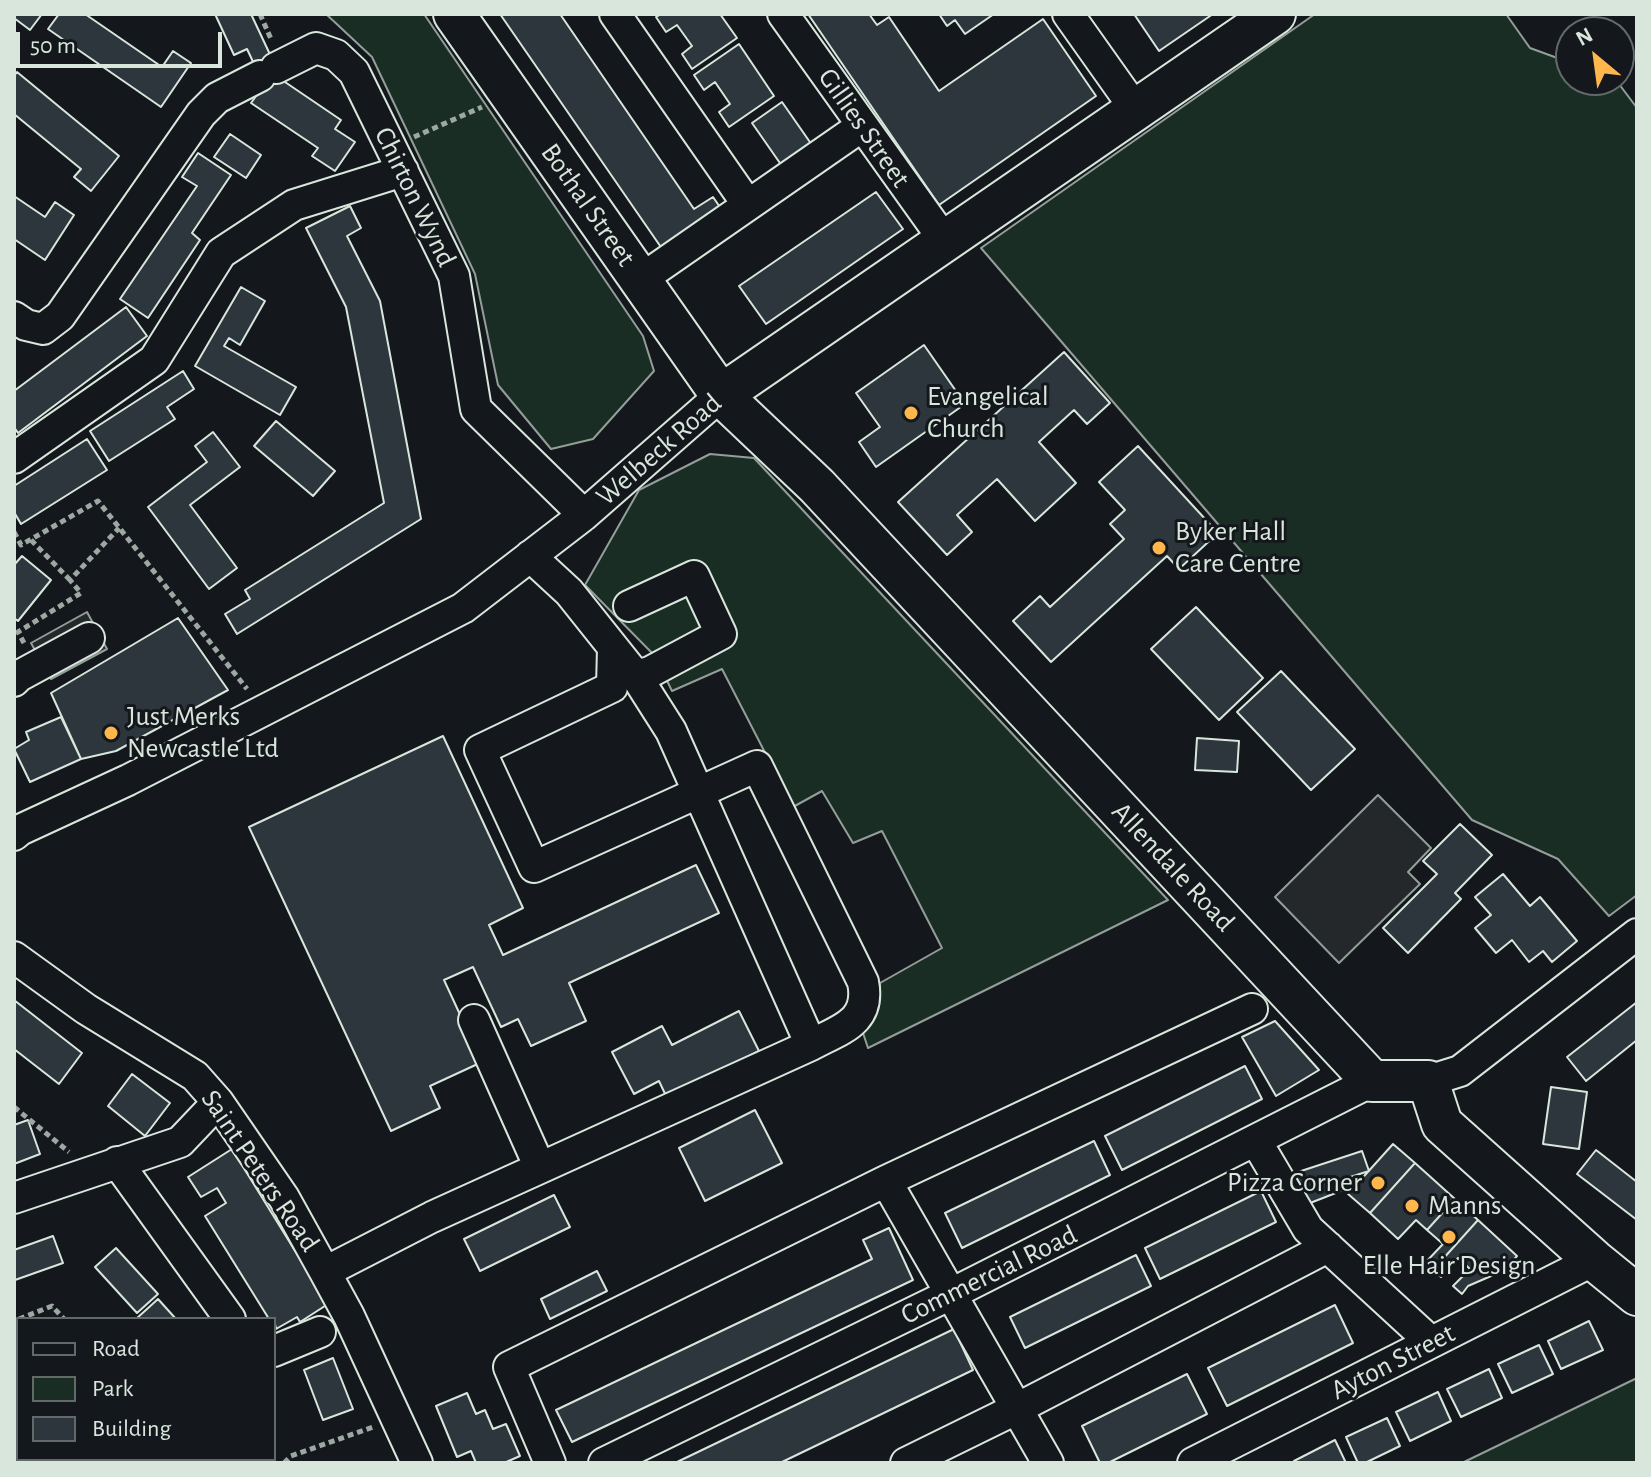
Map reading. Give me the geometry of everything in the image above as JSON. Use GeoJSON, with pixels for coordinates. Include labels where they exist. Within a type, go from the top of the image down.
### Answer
{"type":"FeatureCollection","features":[{"type":"Feature","properties":{"kind":"main road","name":"Bothal Street"},"geometry":{"type":"LineString","coordinates":[[454,14],[721,395]]}},
{"type":"Feature","properties":{"kind":"main road","name":"Welbeck Road"},"geometry":{"type":"LineString","coordinates":[[721,395],[1275,14]]}},
{"type":"Feature","properties":{"kind":"main road","name":"Allendale Road"},"geometry":{"type":"LineString","coordinates":[[721,395],[817,486],[1372,1081]]}},
{"type":"Feature","properties":{"kind":"main road"},"geometry":{"type":"LineString","coordinates":[[1372,1081],[1428,1081],[1442,1124],[1637,1295]]}},
{"type":"Feature","properties":{"kind":"street"},"geometry":{"type":"LineString","coordinates":[[615,14],[748,205]]}},
{"type":"Feature","properties":{"kind":"street","name":"Gillies Street"},"geometry":{"type":"LineString","coordinates":[[783,14],[945,241]]}},
{"type":"Feature","properties":{"kind":"street"},"geometry":{"type":"LineString","coordinates":[[1068,14],[1136,110]]}},
{"type":"Feature","properties":{"kind":"street","name":"Chirton Wynd"},"geometry":{"type":"LineString","coordinates":[[14,317],[26,325],[43,329],[60,316],[201,114],[217,98],[316,48],[336,55],[354,72],[454,276],[476,409],[584,515]]}},
{"type":"Feature","properties":{"kind":"street"},"geometry":{"type":"LineString","coordinates":[[640,280],[862,126]]}},
{"type":"Feature","properties":{"kind":"street"},"geometry":{"type":"LineString","coordinates":[[14,458],[154,360],[221,253],[294,205],[397,159]]}},
{"type":"Feature","properties":{"kind":"street","name":"Welbeck Road"},"geometry":{"type":"LineString","coordinates":[[14,835],[463,608],[584,515],[721,395]]}},
{"type":"Feature","properties":{"kind":"street"},"geometry":{"type":"LineString","coordinates":[[530,556],[569,592],[636,676],[671,731],[811,1045]]}},
{"type":"Feature","properties":{"kind":"street"},"geometry":{"type":"LineString","coordinates":[[629,606],[694,576],[721,634],[650,672],[636,676]]}},
{"type":"Feature","properties":{"kind":"street"},"geometry":{"type":"LineString","coordinates":[[25,674],[89,638]]}},
{"type":"Feature","properties":{"kind":"street"},"geometry":{"type":"LineString","coordinates":[[325,1272],[432,1217],[811,1045],[856,1020],[866,998],[863,982],[757,766],[534,867],[480,750],[612,687],[613,648]]}},
{"type":"Feature","properties":{"kind":"street"},"geometry":{"type":"LineString","coordinates":[[1428,1081],[1460,1071],[1637,934]]}},
{"type":"Feature","properties":{"kind":"street","name":"Saint Peters Road"},"geometry":{"type":"LineString","coordinates":[[14,957],[86,1009],[195,1076],[218,1102],[284,1198],[325,1272],[417,1463]]}},
{"type":"Feature","properties":{"kind":"street"},"geometry":{"type":"LineString","coordinates":[[550,1463],[509,1367],[886,1181],[1252,1009]]}},
{"type":"Feature","properties":{"kind":"street"},"geometry":{"type":"LineString","coordinates":[[474,1020],[540,1168]]}},
{"type":"Feature","properties":{"kind":"street","name":"Commercial Road"},"geometry":{"type":"LineString","coordinates":[[604,1463],[951,1294],[1372,1081]]}},
{"type":"Feature","properties":{"kind":"street"},"geometry":{"type":"LineString","coordinates":[[14,1198],[180,1142],[218,1102]]}},
{"type":"Feature","properties":{"kind":"street"},"geometry":{"type":"LineString","coordinates":[[1256,1141],[1308,1229],[1431,1342]]}},
{"type":"Feature","properties":{"kind":"street"},"geometry":{"type":"LineString","coordinates":[[117,1162],[229,1317]]}},
{"type":"Feature","properties":{"kind":"street"},"geometry":{"type":"LineString","coordinates":[[886,1181],[1048,1463]]}},
{"type":"Feature","properties":{"kind":"street"},"geometry":{"type":"LineString","coordinates":[[906,1463],[1328,1247]]}},
{"type":"Feature","properties":{"kind":"street","name":"Ayton Street"},"geometry":{"type":"LineString","coordinates":[[1193,1463],[1594,1260]]}},
{"type":"Feature","properties":{"kind":"street"},"geometry":{"type":"LineString","coordinates":[[276,1350],[320,1332]]}},
{"type":"Feature","properties":{"kind":"path"},"geometry":{"type":"LineString","coordinates":[[397,159],[510,95]]}},
{"type":"Feature","properties":{"kind":"path"},"geometry":{"type":"LineString","coordinates":[[14,532],[21,545],[98,501],[262,709]]}},
{"type":"Feature","properties":{"kind":"path"},"geometry":{"type":"LineString","coordinates":[[70,580],[119,528]]}},
{"type":"Feature","properties":{"kind":"path"},"geometry":{"type":"LineString","coordinates":[[25,674],[18,632],[81,593],[31,540]]}},
{"type":"Feature","properties":{"kind":"path"},"geometry":{"type":"LineString","coordinates":[[14,1107],[75,1157],[85,1173]]}},
{"type":"Feature","properties":{"kind":"path"},"geometry":{"type":"LineString","coordinates":[[24,1317],[52,1306],[62,1317]]}},
{"type":"Feature","properties":{"kind":"path"},"geometry":{"type":"LineString","coordinates":[[284,1463],[291,1456],[396,1419]]}},
{"type":"Feature","properties":{"kind":"green space"},"geometry":{"type":"Polygon","coordinates":[[[326,14],[424,14],[643,336],[654,371],[593,439],[551,449],[498,385],[475,274],[372,57],[326,14]]]}},
{"type":"Feature","properties":{"kind":"green space"},"geometry":{"type":"Polygon","coordinates":[[[1315,14],[1506,14],[1530,48],[1555,57],[1555,96],[1628,96],[1637,108],[1637,895],[1609,916],[1558,859],[1472,820],[981,248],[1315,14]]]}},
{"type":"Feature","properties":{"kind":"green space"},"geometry":{"type":"Polygon","coordinates":[[[710,454],[754,458],[1168,900],[868,1048],[862,1030],[878,1010],[880,983],[942,948],[882,831],[853,843],[822,791],[793,807],[722,669],[672,691],[655,656],[585,585],[639,490],[710,454]]]}},
{"type":"Feature","properties":{"kind":"green space"},"geometry":{"type":"Polygon","coordinates":[[[1637,1378],[1637,1463],[1462,1463],[1637,1378]]]}},
{"type":"Feature","properties":{"kind":"shaded area"},"geometry":{"type":"Polygon","coordinates":[[[87,612],[107,649],[51,679],[31,643],[87,612]]]}},
{"type":"Feature","properties":{"kind":"shaded area"},"geometry":{"type":"Polygon","coordinates":[[[1378,795],[1431,848],[1408,872],[1420,884],[1339,963],[1275,897],[1378,795]]]}},
{"type":"Feature","properties":{"kind":"building"},"geometry":{"type":"Polygon","coordinates":[[[14,14],[42,14],[30,30],[14,18],[14,14]]]}},
{"type":"Feature","properties":{"kind":"building"},"geometry":{"type":"Polygon","coordinates":[[[59,14],[85,14],[162,67],[173,51],[191,63],[161,107],[48,29],[59,14]]]}},
{"type":"Feature","properties":{"kind":"building"},"geometry":{"type":"Polygon","coordinates":[[[215,14],[251,14],[282,80],[341,120],[335,129],[355,142],[335,171],[312,156],[318,148],[251,103],[264,85],[247,49],[234,55],[215,14]]]}},
{"type":"Feature","properties":{"kind":"building"},"geometry":{"type":"Polygon","coordinates":[[[500,14],[560,14],[694,209],[713,197],[724,213],[665,253],[500,14]]]}},
{"type":"Feature","properties":{"kind":"building"},"geometry":{"type":"Polygon","coordinates":[[[661,14],[720,14],[737,38],[692,69],[682,54],[692,46],[677,25],[666,32],[656,17],[661,14]]]}},
{"type":"Feature","properties":{"kind":"building"},"geometry":{"type":"Polygon","coordinates":[[[808,14],[869,14],[877,25],[889,17],[939,91],[1043,19],[1096,96],[939,205],[808,14]]]}},
{"type":"Feature","properties":{"kind":"building"},"geometry":{"type":"Polygon","coordinates":[[[939,14],[994,14],[965,34],[955,20],[947,26],[939,14]]]}},
{"type":"Feature","properties":{"kind":"building"},"geometry":{"type":"Polygon","coordinates":[[[1134,14],[1213,14],[1159,51],[1134,14]]]}},
{"type":"Feature","properties":{"kind":"building"},"geometry":{"type":"Polygon","coordinates":[[[739,44],[774,96],[729,127],[719,112],[730,104],[715,82],[704,90],[694,75],[739,44]]]}},
{"type":"Feature","properties":{"kind":"building"},"geometry":{"type":"Polygon","coordinates":[[[17,72],[119,156],[91,191],[74,177],[81,169],[14,114],[14,76],[17,72]]]}},
{"type":"Feature","properties":{"kind":"building"},"geometry":{"type":"Polygon","coordinates":[[[782,102],[812,145],[782,166],[752,123],[782,102]]]}},
{"type":"Feature","properties":{"kind":"building"},"geometry":{"type":"Polygon","coordinates":[[[230,134],[261,155],[246,178],[214,157],[230,134]]]}},
{"type":"Feature","properties":{"kind":"building"},"geometry":{"type":"Polygon","coordinates":[[[198,153],[231,175],[192,233],[200,240],[148,318],[120,299],[197,186],[182,177],[198,153]]]}},
{"type":"Feature","properties":{"kind":"building"},"geometry":{"type":"Polygon","coordinates":[[[876,192],[903,229],[766,324],[739,286],[876,192]]]}},
{"type":"Feature","properties":{"kind":"building"},"geometry":{"type":"Polygon","coordinates":[[[14,196],[45,217],[55,202],[74,215],[45,260],[14,239],[14,196]]]}},
{"type":"Feature","properties":{"kind":"building"},"geometry":{"type":"Polygon","coordinates":[[[350,206],[361,228],[347,236],[380,301],[421,519],[237,634],[225,614],[250,599],[245,590],[384,503],[346,307],[306,228],[350,206]]]}},
{"type":"Feature","properties":{"kind":"building"},"geometry":{"type":"Polygon","coordinates":[[[241,287],[265,301],[240,345],[229,338],[224,346],[296,387],[280,415],[195,366],[241,287]]]}},
{"type":"Feature","properties":{"kind":"building"},"geometry":{"type":"Polygon","coordinates":[[[126,307],[147,336],[18,433],[14,427],[14,391],[126,307]]]}},
{"type":"Feature","properties":{"kind":"building","name":"Evangelical Church"},"geometry":{"type":"Polygon","coordinates":[[[924,345],[965,404],[876,467],[859,442],[880,427],[856,393],[924,345]]]}},
{"type":"Feature","properties":{"kind":"building"},"geometry":{"type":"Polygon","coordinates":[[[1064,352],[1110,403],[1087,424],[1074,410],[1039,442],[1076,483],[1035,521],[997,479],[957,515],[972,532],[947,555],[898,502],[1064,352]]]}},
{"type":"Feature","properties":{"kind":"building"},"geometry":{"type":"Polygon","coordinates":[[[183,371],[194,389],[167,407],[175,419],[109,461],[90,431],[183,371]]]}},
{"type":"Feature","properties":{"kind":"building"},"geometry":{"type":"Polygon","coordinates":[[[276,421],[335,471],[313,496],[254,446],[276,421]]]}},
{"type":"Feature","properties":{"kind":"building"},"geometry":{"type":"Polygon","coordinates":[[[213,432],[240,467],[190,505],[237,568],[209,589],[148,507],[207,462],[195,446],[213,432]]]}},
{"type":"Feature","properties":{"kind":"building"},"geometry":{"type":"Polygon","coordinates":[[[87,439],[107,470],[21,524],[14,512],[14,486],[87,439]]]}},
{"type":"Feature","properties":{"kind":"building","name":"Byker Hall Care Centre"},"geometry":{"type":"Polygon","coordinates":[[[1138,446],[1218,533],[1179,569],[1167,556],[1051,662],[1013,621],[1040,596],[1050,607],[1124,539],[1110,524],[1125,510],[1099,482],[1138,446]]]}},
{"type":"Feature","properties":{"kind":"building"},"geometry":{"type":"Polygon","coordinates":[[[22,556],[51,580],[18,621],[14,618],[14,565],[22,556]]]}},
{"type":"Feature","properties":{"kind":"building"},"geometry":{"type":"Polygon","coordinates":[[[1196,607],[1263,678],[1219,720],[1151,649],[1196,607]]]}},
{"type":"Feature","properties":{"kind":"building"},"geometry":{"type":"Polygon","coordinates":[[[178,618],[228,690],[116,751],[81,759],[51,693],[178,618]]]}},
{"type":"Feature","properties":{"kind":"building"},"geometry":{"type":"Polygon","coordinates":[[[1281,671],[1355,749],[1311,790],[1237,712],[1281,671]]]}},
{"type":"Feature","properties":{"kind":"building"},"geometry":{"type":"Polygon","coordinates":[[[61,717],[81,759],[30,782],[14,749],[29,740],[26,732],[61,717]]]}},
{"type":"Feature","properties":{"kind":"building"},"geometry":{"type":"Polygon","coordinates":[[[443,736],[523,908],[489,925],[503,955],[696,865],[719,913],[569,983],[586,1021],[531,1046],[518,1019],[501,1027],[473,967],[444,980],[482,1062],[430,1086],[440,1108],[391,1131],[249,827],[443,736]]]}},
{"type":"Feature","properties":{"kind":"building"},"geometry":{"type":"Polygon","coordinates":[[[1197,738],[1239,741],[1237,772],[1195,770],[1197,738]]]}},
{"type":"Feature","properties":{"kind":"building"},"geometry":{"type":"Polygon","coordinates":[[[1460,824],[1492,855],[1455,893],[1461,899],[1408,953],[1383,928],[1437,874],[1423,861],[1460,824]]]}},
{"type":"Feature","properties":{"kind":"building"},"geometry":{"type":"Polygon","coordinates":[[[1503,874],[1530,906],[1540,897],[1577,941],[1552,962],[1543,951],[1529,962],[1512,940],[1496,953],[1475,928],[1491,915],[1475,897],[1503,874]]]}},
{"type":"Feature","properties":{"kind":"building"},"geometry":{"type":"Polygon","coordinates":[[[14,1000],[82,1053],[59,1084],[14,1049],[14,1000]]]}},
{"type":"Feature","properties":{"kind":"building"},"geometry":{"type":"Polygon","coordinates":[[[1637,1002],[1637,1040],[1586,1081],[1567,1057],[1637,1002]]]}},
{"type":"Feature","properties":{"kind":"building"},"geometry":{"type":"Polygon","coordinates":[[[739,1011],[759,1051],[667,1098],[659,1081],[634,1094],[612,1052],[662,1026],[672,1045],[739,1011]]]}},
{"type":"Feature","properties":{"kind":"building"},"geometry":{"type":"Polygon","coordinates":[[[1275,1021],[1319,1070],[1276,1096],[1242,1037],[1275,1021]]]}},
{"type":"Feature","properties":{"kind":"building"},"geometry":{"type":"Polygon","coordinates":[[[1245,1066],[1262,1099],[1122,1170],[1105,1136],[1245,1066]]]}},
{"type":"Feature","properties":{"kind":"building"},"geometry":{"type":"Polygon","coordinates":[[[132,1074],[170,1103],[145,1136],[108,1106],[132,1074]]]}},
{"type":"Feature","properties":{"kind":"building"},"geometry":{"type":"Polygon","coordinates":[[[1551,1087],[1587,1092],[1579,1149],[1543,1144],[1551,1087]]]}},
{"type":"Feature","properties":{"kind":"building"},"geometry":{"type":"Polygon","coordinates":[[[755,1110],[782,1163],[705,1201],[679,1148],[755,1110]]]}},
{"type":"Feature","properties":{"kind":"building"},"geometry":{"type":"Polygon","coordinates":[[[28,1120],[40,1154],[14,1164],[14,1125],[28,1120]]]}},
{"type":"Feature","properties":{"kind":"building"},"geometry":{"type":"Polygon","coordinates":[[[1094,1141],[1110,1175],[962,1248],[945,1213],[1094,1141]]]}},
{"type":"Feature","properties":{"kind":"building","name":"Pizza Corner"},"geometry":{"type":"Polygon","coordinates":[[[1393,1144],[1415,1163],[1370,1213],[1348,1194],[1393,1144]]]}},
{"type":"Feature","properties":{"kind":"building"},"geometry":{"type":"Polygon","coordinates":[[[232,1149],[328,1304],[300,1322],[297,1317],[276,1329],[276,1317],[268,1317],[205,1216],[226,1203],[217,1188],[201,1197],[188,1177],[232,1149]]]}},
{"type":"Feature","properties":{"kind":"building"},"geometry":{"type":"Polygon","coordinates":[[[1596,1150],[1637,1182],[1637,1220],[1577,1174],[1596,1150]]]}},
{"type":"Feature","properties":{"kind":"building"},"geometry":{"type":"Polygon","coordinates":[[[1362,1151],[1369,1171],[1344,1179],[1346,1189],[1305,1205],[1295,1173],[1362,1151]]]}},
{"type":"Feature","properties":{"kind":"building","name":"Manns"},"geometry":{"type":"Polygon","coordinates":[[[1415,1163],[1455,1199],[1427,1230],[1416,1220],[1398,1239],[1370,1213],[1415,1163]]]}},
{"type":"Feature","properties":{"kind":"building"},"geometry":{"type":"Polygon","coordinates":[[[1261,1191],[1276,1222],[1160,1279],[1145,1248],[1261,1191]]]}},
{"type":"Feature","properties":{"kind":"building"},"geometry":{"type":"Polygon","coordinates":[[[554,1195],[570,1227],[480,1271],[464,1239],[554,1195]]]}},
{"type":"Feature","properties":{"kind":"building","name":"Elle Hair Design"},"geometry":{"type":"Polygon","coordinates":[[[1455,1199],[1478,1220],[1433,1270],[1425,1263],[1443,1244],[1427,1230],[1455,1199]]]}},
{"type":"Feature","properties":{"kind":"building"},"geometry":{"type":"Polygon","coordinates":[[[1478,1220],[1517,1256],[1505,1270],[1468,1286],[1462,1294],[1453,1286],[1470,1269],[1458,1258],[1441,1277],[1433,1270],[1478,1220]]]}},
{"type":"Feature","properties":{"kind":"building"},"geometry":{"type":"Polygon","coordinates":[[[889,1228],[913,1280],[572,1442],[556,1410],[872,1259],[863,1240],[889,1228]]]}},
{"type":"Feature","properties":{"kind":"building"},"geometry":{"type":"Polygon","coordinates":[[[53,1236],[63,1263],[15,1280],[14,1250],[53,1236]]]}},
{"type":"Feature","properties":{"kind":"building"},"geometry":{"type":"Polygon","coordinates":[[[116,1248],[158,1294],[137,1313],[95,1267],[116,1248]]]}},
{"type":"Feature","properties":{"kind":"building"},"geometry":{"type":"Polygon","coordinates":[[[1136,1255],[1151,1286],[1025,1348],[1010,1317],[1136,1255]]]}},
{"type":"Feature","properties":{"kind":"building"},"geometry":{"type":"Polygon","coordinates":[[[597,1271],[607,1291],[550,1319],[541,1299],[597,1271]]]}},
{"type":"Feature","properties":{"kind":"building"},"geometry":{"type":"Polygon","coordinates":[[[158,1299],[174,1317],[138,1317],[158,1299]]]}},
{"type":"Feature","properties":{"kind":"building"},"geometry":{"type":"Polygon","coordinates":[[[1335,1305],[1353,1343],[1227,1406],[1208,1368],[1335,1305]]]}},
{"type":"Feature","properties":{"kind":"building"},"geometry":{"type":"Polygon","coordinates":[[[1589,1321],[1603,1350],[1561,1369],[1548,1341],[1589,1321]]]}},
{"type":"Feature","properties":{"kind":"building"},"geometry":{"type":"Polygon","coordinates":[[[954,1329],[973,1370],[780,1463],[675,1463],[954,1329]]]}},
{"type":"Feature","properties":{"kind":"building"},"geometry":{"type":"Polygon","coordinates":[[[1539,1345],[1553,1374],[1512,1393],[1498,1364],[1539,1345]]]}},
{"type":"Feature","properties":{"kind":"building"},"geometry":{"type":"Polygon","coordinates":[[[333,1358],[353,1409],[323,1420],[304,1370],[333,1358]]]}},
{"type":"Feature","properties":{"kind":"building"},"geometry":{"type":"Polygon","coordinates":[[[1489,1369],[1502,1398],[1461,1417],[1447,1389],[1489,1369]]]}},
{"type":"Feature","properties":{"kind":"building"},"geometry":{"type":"Polygon","coordinates":[[[1187,1374],[1207,1414],[1108,1463],[1100,1463],[1082,1426],[1187,1374]]]}},
{"type":"Feature","properties":{"kind":"building"},"geometry":{"type":"Polygon","coordinates":[[[1438,1392],[1451,1421],[1410,1441],[1396,1412],[1438,1392]]]}},
{"type":"Feature","properties":{"kind":"building"},"geometry":{"type":"Polygon","coordinates":[[[467,1393],[476,1414],[485,1410],[493,1429],[506,1424],[520,1456],[504,1463],[476,1463],[471,1451],[457,1457],[436,1406],[467,1393]]]}},
{"type":"Feature","properties":{"kind":"building"},"geometry":{"type":"Polygon","coordinates":[[[1387,1418],[1400,1446],[1365,1463],[1358,1463],[1346,1437],[1387,1418]]]}},
{"type":"Feature","properties":{"kind":"building"},"geometry":{"type":"Polygon","coordinates":[[[1335,1440],[1346,1463],[1295,1463],[1294,1461],[1335,1440]]]}},
{"type":"Feature","properties":{"kind":"place","name":"Evangelical Church"},"geometry":{"type":"Point","coordinates":[911,413]}},
{"type":"Feature","properties":{"kind":"place","name":"Byker Hall Care Centre"},"geometry":{"type":"Point","coordinates":[1159,548]}},
{"type":"Feature","properties":{"kind":"place","name":"Just Merks Newcastle Ltd"},"geometry":{"type":"Point","coordinates":[111,733]}},
{"type":"Feature","properties":{"kind":"place","name":"Pizza Corner"},"geometry":{"type":"Point","coordinates":[1378,1183]}},
{"type":"Feature","properties":{"kind":"place","name":"Manns"},"geometry":{"type":"Point","coordinates":[1412,1206]}},
{"type":"Feature","properties":{"kind":"place","name":"Elle Hair Design"},"geometry":{"type":"Point","coordinates":[1449,1237]}}]}
